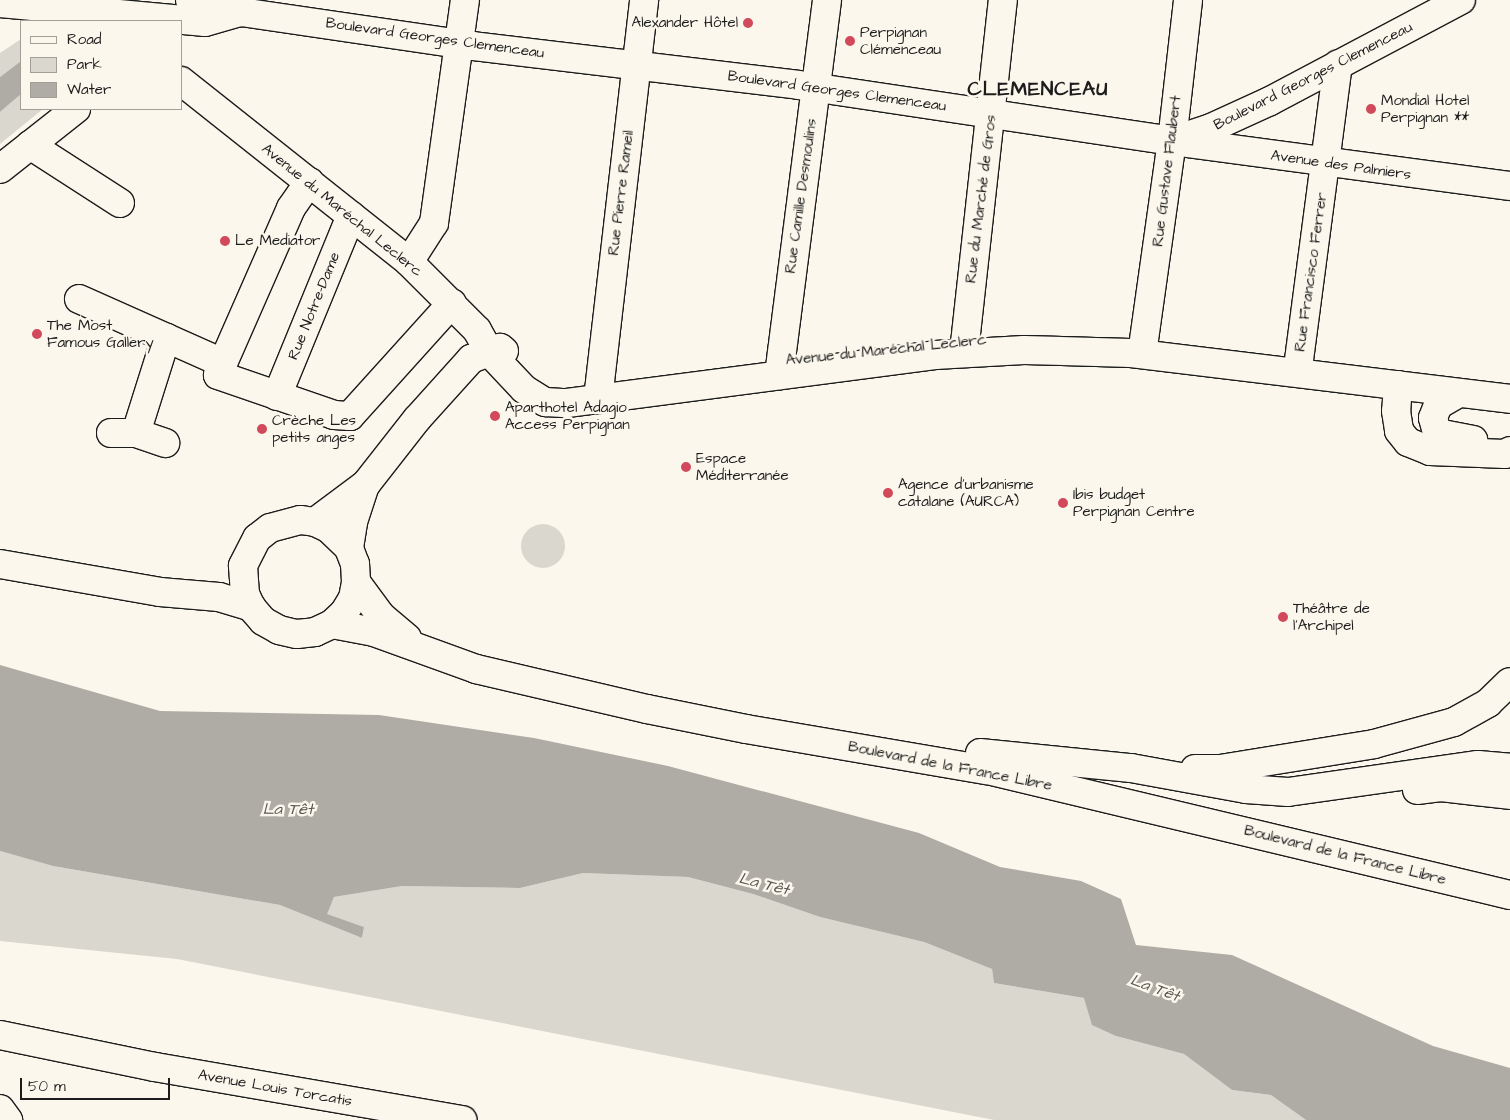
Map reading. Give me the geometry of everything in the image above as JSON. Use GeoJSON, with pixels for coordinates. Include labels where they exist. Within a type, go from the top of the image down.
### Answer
{"type":"FeatureCollection","features":[{"type":"Feature","properties":{"kind":"street"},"geometry":{"type":"LineString","coordinates":[[190,0],[244,6]]}},
{"type":"Feature","properties":{"kind":"street"},"geometry":{"type":"LineString","coordinates":[[409,262],[434,223],[457,42],[465,0]]}},
{"type":"Feature","properties":{"kind":"street","name":"Rue Pierre Rameil"},"geometry":{"type":"LineString","coordinates":[[598,393],[644,0]]}},
{"type":"Feature","properties":{"kind":"street","name":"Rue Camille Desmoulins"},"geometry":{"type":"LineString","coordinates":[[779,368],[827,0]]}},
{"type":"Feature","properties":{"kind":"street","name":"Rue du Marché de Gros"},"geometry":{"type":"LineString","coordinates":[[964,345],[1004,0]]}},
{"type":"Feature","properties":{"kind":"street","name":"Rue Gustave Flaubert"},"geometry":{"type":"LineString","coordinates":[[1143,348],[1172,141],[1188,0]]}},
{"type":"Feature","properties":{"kind":"street","name":"Boulevard Georges Clemenceau"},"geometry":{"type":"LineString","coordinates":[[244,6],[457,42],[816,88],[1172,141],[1212,128],[1462,0]]}},
{"type":"Feature","properties":{"kind":"street"},"geometry":{"type":"LineString","coordinates":[[11,6],[205,22],[244,6]]}},
{"type":"Feature","properties":{"kind":"street","name":"Rue Francisco Ferrer"},"geometry":{"type":"LineString","coordinates":[[1299,360],[1327,164],[1338,65]]}},
{"type":"Feature","properties":{"kind":"street","name":"Avenue du Maréchal Leclerc"},"geometry":{"type":"LineString","coordinates":[[182,82],[409,262],[477,330],[489,352],[500,348],[540,385],[558,390],[598,393],[964,345],[1143,348],[1299,360],[1324,377]]}},
{"type":"Feature","properties":{"kind":"street"},"geometry":{"type":"LineString","coordinates":[[0,169],[75,110]]}},
{"type":"Feature","properties":{"kind":"street","name":"Avenue des Palmiers"},"geometry":{"type":"LineString","coordinates":[[1172,141],[1327,164],[1510,186]]}},
{"type":"Feature","properties":{"kind":"street"},"geometry":{"type":"LineString","coordinates":[[30,145],[120,203]]}},
{"type":"Feature","properties":{"kind":"street"},"geometry":{"type":"LineString","coordinates":[[309,182],[291,208],[218,375],[334,415],[350,416],[356,412],[452,303]]}},
{"type":"Feature","properties":{"kind":"street","name":"Rue Notre-Dame"},"geometry":{"type":"LineString","coordinates":[[277,396],[351,216]]}},
{"type":"Feature","properties":{"kind":"street"},"geometry":{"type":"LineString","coordinates":[[79,299],[223,363]]}},
{"type":"Feature","properties":{"kind":"street"},"geometry":{"type":"LineString","coordinates":[[165,443],[124,433],[166,338]]}},
{"type":"Feature","properties":{"kind":"street","name":"Avenue du Maréchal Leclerc"},"geometry":{"type":"LineString","coordinates":[[1143,348],[1324,377],[1510,399]]}},
{"type":"Feature","properties":{"kind":"street"},"geometry":{"type":"LineString","coordinates":[[315,522],[366,484],[453,378],[471,359],[489,352]]}},
{"type":"Feature","properties":{"kind":"street"},"geometry":{"type":"LineString","coordinates":[[1398,385],[1396,411],[1399,431],[1408,442],[1430,451],[1505,454],[1510,451]]}},
{"type":"Feature","properties":{"kind":"street"},"geometry":{"type":"LineString","coordinates":[[1459,392],[1438,405],[1433,418],[1437,433],[1510,446]]}},
{"type":"Feature","properties":{"kind":"street"},"geometry":{"type":"LineString","coordinates":[[348,548],[353,522],[366,484]]}},
{"type":"Feature","properties":{"kind":"street"},"geometry":{"type":"LineString","coordinates":[[300,520],[315,522],[334,532],[348,548],[355,564],[356,582],[353,598],[332,624],[315,632],[297,634],[279,630],[263,621],[251,607],[245,594],[243,566],[258,538],[270,528],[300,520]]}},
{"type":"Feature","properties":{"kind":"street"},"geometry":{"type":"LineString","coordinates":[[0,564],[180,593],[219,597],[251,607]]}},
{"type":"Feature","properties":{"kind":"street"},"geometry":{"type":"LineString","coordinates":[[180,593],[243,566]]}},
{"type":"Feature","properties":{"kind":"street","name":"Boulevard de la France Libre"},"geometry":{"type":"LineString","coordinates":[[356,582],[382,616],[416,646]]}},
{"type":"Feature","properties":{"kind":"street","name":"Boulevard de la France Libre"},"geometry":{"type":"LineString","coordinates":[[332,624],[374,632],[476,669],[737,728],[988,770],[1510,895]]}},
{"type":"Feature","properties":{"kind":"street","name":"Boulevard de la France Libre"},"geometry":{"type":"LineString","coordinates":[[476,669],[625,690],[918,747],[1131,768],[1246,789],[1288,792],[1478,765],[1510,768]]}},
{"type":"Feature","properties":{"kind":"street"},"geometry":{"type":"LineString","coordinates":[[1131,768],[1220,769],[1374,744],[1454,722],[1488,703],[1510,682]]}},
{"type":"Feature","properties":{"kind":"street"},"geometry":{"type":"LineString","coordinates":[[988,770],[1278,800],[1336,799],[1441,788],[1510,795]]}},
{"type":"Feature","properties":{"kind":"street","name":"Avenue Louis Torcatis"},"geometry":{"type":"LineString","coordinates":[[0,1035],[155,1067],[413,1116],[462,1120]]}},
{"type":"Feature","properties":{"kind":"street"},"geometry":{"type":"LineString","coordinates":[[0,1109],[8,1120]]}},
{"type":"Feature","properties":{"kind":"green space"},"geometry":{"type":"Polygon","coordinates":[[[20,40],[20,62],[0,77],[0,53],[20,40]]]}},
{"type":"Feature","properties":{"kind":"green space"},"geometry":{"type":"Polygon","coordinates":[[[20,95],[20,110],[42,110],[0,144],[0,112],[20,95]]]}},
{"type":"Feature","properties":{"kind":"green space"},"geometry":{"type":"Polygon","coordinates":[[[543,524],[555,528],[561,534],[565,546],[561,558],[555,564],[543,568],[531,564],[525,558],[521,546],[525,534],[531,528],[543,524]]]}},
{"type":"Feature","properties":{"kind":"green space"},"geometry":{"type":"Polygon","coordinates":[[[0,851],[53,866],[280,905],[362,938],[364,927],[326,914],[334,897],[402,886],[520,888],[583,873],[688,877],[753,894],[820,917],[924,942],[992,969],[994,983],[1084,998],[1116,1036],[1184,1054],[1232,1090],[1271,1095],[1306,1120],[994,1120],[177,959],[0,941],[0,851]]]}},
{"type":"Feature","properties":{"kind":"water"},"geometry":{"type":"Polygon","coordinates":[[[20,62],[20,95],[0,112],[0,77],[20,62]]]}},
{"type":"Feature","properties":{"kind":"water","name":"La Têt"},"geometry":{"type":"Polygon","coordinates":[[[0,665],[160,711],[379,715],[534,738],[668,766],[919,833],[1000,867],[1081,881],[1121,899],[1136,945],[1232,955],[1433,1046],[1510,1068],[1510,1120],[1306,1120],[1271,1095],[1232,1090],[1184,1054],[1116,1036],[1092,1025],[1084,998],[994,983],[992,969],[924,942],[820,917],[753,894],[688,877],[583,873],[520,888],[402,886],[334,897],[327,914],[364,927],[362,938],[280,905],[53,866],[0,851],[0,665]]]}},
{"type":"Feature","properties":{"kind":"place","name":"Alexander Hôtel"},"geometry":{"type":"Point","coordinates":[748,23]}},
{"type":"Feature","properties":{"kind":"place","name":"Perpignan Clémenceau"},"geometry":{"type":"Point","coordinates":[850,41]}},
{"type":"Feature","properties":{"kind":"place","name":"Mondial Hotel Perpignan **"},"geometry":{"type":"Point","coordinates":[1371,109]}},
{"type":"Feature","properties":{"kind":"place","name":"Le Mediator"},"geometry":{"type":"Point","coordinates":[225,241]}},
{"type":"Feature","properties":{"kind":"place","name":"The Most Famous Gallery"},"geometry":{"type":"Point","coordinates":[37,334]}},
{"type":"Feature","properties":{"kind":"place","name":"Aparthotel Adagio Access Perpignan"},"geometry":{"type":"Point","coordinates":[495,416]}},
{"type":"Feature","properties":{"kind":"place","name":"Crèche Les petits anges"},"geometry":{"type":"Point","coordinates":[262,429]}},
{"type":"Feature","properties":{"kind":"place","name":"Espace Méditerranée"},"geometry":{"type":"Point","coordinates":[686,467]}},
{"type":"Feature","properties":{"kind":"place","name":"Agence d'urbanisme catalane (AURCA)"},"geometry":{"type":"Point","coordinates":[888,493]}},
{"type":"Feature","properties":{"kind":"place","name":"Ibis budget Perpignan Centre"},"geometry":{"type":"Point","coordinates":[1063,503]}},
{"type":"Feature","properties":{"kind":"place","name":"Théâtre de l'Archipel"},"geometry":{"type":"Point","coordinates":[1283,617]}},
{"type":"Feature","properties":{"kind":"district","name":"CLEMENCEAU"},"geometry":{"type":"Point","coordinates":[1038,89]}}]}
